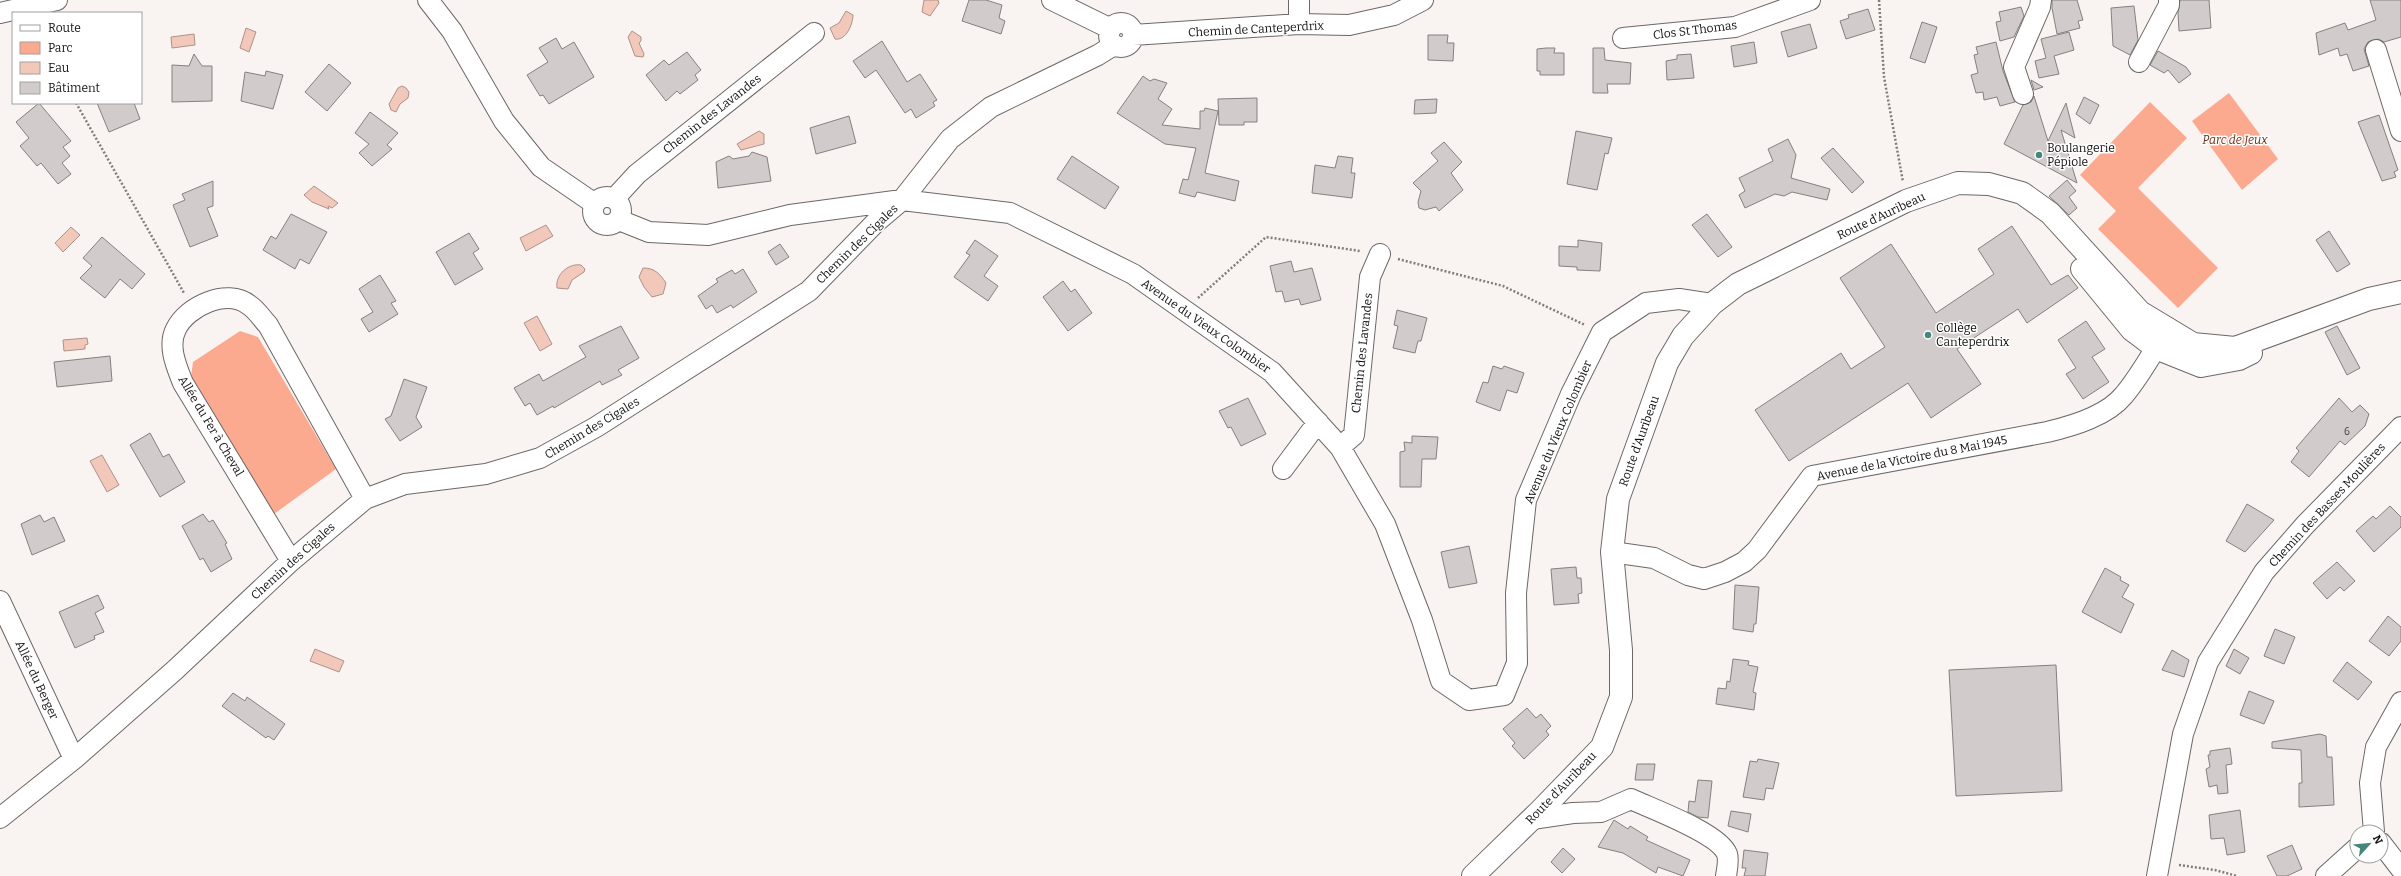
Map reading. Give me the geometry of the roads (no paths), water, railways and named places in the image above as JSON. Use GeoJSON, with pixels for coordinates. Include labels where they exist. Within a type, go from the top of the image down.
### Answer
{"type":"FeatureCollection","features":[{"type":"Feature","properties":{"kind":"street"},"geometry":{"type":"LineString","coordinates":[[0,13],[57,0]]}},
{"type":"Feature","properties":{"kind":"street"},"geometry":{"type":"LineString","coordinates":[[428,0],[452,31],[504,121],[540,167],[595,204]]}},
{"type":"Feature","properties":{"kind":"street"},"geometry":{"type":"LineString","coordinates":[[1052,0],[1112,37]]}},
{"type":"Feature","properties":{"kind":"street"},"geometry":{"type":"LineString","coordinates":[[1299,0],[1299,24]]}},
{"type":"Feature","properties":{"kind":"street","name":"Chemin de Canteperdrix"},"geometry":{"type":"LineString","coordinates":[[1112,37],[1126,46],[1132,41],[1133,35],[1299,24],[1349,25],[1394,15],[1423,0]]}},
{"type":"Feature","properties":{"kind":"street","name":"Clos St Thomas"},"geometry":{"type":"LineString","coordinates":[[1623,38],[1735,27],[1810,0]]}},
{"type":"Feature","properties":{"kind":"street"},"geometry":{"type":"LineString","coordinates":[[2023,94],[2014,67],[2040,6],[2041,0]]}},
{"type":"Feature","properties":{"kind":"street"},"geometry":{"type":"LineString","coordinates":[[2139,62],[2169,5],[2169,0]]}},
{"type":"Feature","properties":{"kind":"street","name":"Chemin des Lavandes"},"geometry":{"type":"LineString","coordinates":[[614,199],[637,174],[814,33]]}},
{"type":"Feature","properties":{"kind":"street","name":"Chemin des Cigales"},"geometry":{"type":"LineString","coordinates":[[0,818],[74,759],[175,670],[291,561],[365,498],[405,484],[486,474],[540,458],[596,427],[809,291],[876,222],[902,200],[950,139],[991,107],[1112,37]]}},
{"type":"Feature","properties":{"kind":"street"},"geometry":{"type":"LineString","coordinates":[[2376,50],[2401,131]]}},
{"type":"Feature","properties":{"kind":"street","name":"Route d'Auribeau"},"geometry":{"type":"LineString","coordinates":[[1473,876],[1532,819],[1602,747],[1621,697],[1621,650],[1612,552],[1618,499],[1667,363],[1682,336],[1712,304],[1738,284],[1906,201],[1958,183],[1989,184],[2022,193],[2050,213],[2140,312],[2193,344],[2235,348],[2369,299],[2401,292]]}},
{"type":"Feature","properties":{"kind":"street","name":"Route d'Auribeau"},"geometry":{"type":"LineString","coordinates":[[2022,193],[2132,330],[2156,348],[2201,366],[2239,359],[2314,319]]}},
{"type":"Feature","properties":{"kind":"street"},"geometry":{"type":"LineString","coordinates":[[602,198],[614,199],[622,209],[619,220],[610,226],[601,224],[593,214],[595,204],[602,198]]}},
{"type":"Feature","properties":{"kind":"street","name":"Avenue du Vieux Colombier"},"geometry":{"type":"LineString","coordinates":[[619,220],[649,232],[708,235],[790,214],[902,200],[1010,213],[1133,274],[1272,372],[1340,447],[1385,524],[1422,620],[1441,680],[1469,700],[1504,695],[1517,663],[1516,593],[1526,500],[1572,394],[1602,332],[1646,303],[1679,299],[1712,304]]}},
{"type":"Feature","properties":{"kind":"street","name":"Chemin des Lavandes"},"geometry":{"type":"LineString","coordinates":[[1340,447],[1354,435],[1370,277],[1380,254]]}},
{"type":"Feature","properties":{"kind":"street","name":"Allée du Fer à Cheval"},"geometry":{"type":"LineString","coordinates":[[291,561],[183,383],[172,358],[175,330],[193,309],[226,297],[249,304],[268,325],[365,498]]}},
{"type":"Feature","properties":{"kind":"street","name":"Avenue de la Victoire du 8 Mai 1945"},"geometry":{"type":"LineString","coordinates":[[1612,552],[1654,558],[1688,575],[1704,579],[1711,577],[1744,562],[1757,550],[1812,476],[2067,427],[2107,410],[2124,396],[2168,328]]}},
{"type":"Feature","properties":{"kind":"street"},"geometry":{"type":"LineString","coordinates":[[1283,469],[1318,422]]}},
{"type":"Feature","properties":{"kind":"street","name":"Chemin des Basses Moulières"},"geometry":{"type":"LineString","coordinates":[[2158,869],[2183,734],[2208,662],[2264,572],[2306,525],[2401,427]]}},
{"type":"Feature","properties":{"kind":"street","name":"Allée du Berger"},"geometry":{"type":"LineString","coordinates":[[0,601],[74,759]]}},
{"type":"Feature","properties":{"kind":"street"},"geometry":{"type":"LineString","coordinates":[[2373,824],[2370,783],[2376,747],[2401,702]]}},
{"type":"Feature","properties":{"kind":"street"},"geometry":{"type":"LineString","coordinates":[[1532,819],[1573,813],[1601,812],[1631,799],[1700,830],[1720,844],[1727,855],[1726,876]]}},
{"type":"Feature","properties":{"kind":"street"},"geometry":{"type":"LineString","coordinates":[[2389,853],[2401,869]]}},
{"type":"Feature","properties":{"kind":"street"},"geometry":{"type":"LineString","coordinates":[[2326,876],[2349,855]]}},
{"type":"Feature","properties":{"kind":"water"},"geometry":{"type":"Polygon","coordinates":[[[924,0],[938,0],[939,3],[930,16],[922,12],[924,0]]]}},
{"type":"Feature","properties":{"kind":"water"},"geometry":{"type":"Polygon","coordinates":[[[846,11],[853,15],[852,23],[846,35],[839,39],[835,39],[830,28],[839,23],[846,11]]]}},
{"type":"Feature","properties":{"kind":"water"},"geometry":{"type":"Polygon","coordinates":[[[246,28],[256,32],[249,52],[240,48],[246,28]]]}},
{"type":"Feature","properties":{"kind":"water"},"geometry":{"type":"Polygon","coordinates":[[[632,31],[641,37],[641,41],[639,43],[644,54],[643,57],[635,56],[628,37],[632,31]]]}},
{"type":"Feature","properties":{"kind":"water"},"geometry":{"type":"Polygon","coordinates":[[[194,34],[195,45],[172,48],[171,37],[194,34]]]}},
{"type":"Feature","properties":{"kind":"water"},"geometry":{"type":"Polygon","coordinates":[[[402,86],[409,92],[408,98],[400,104],[396,112],[391,110],[389,104],[398,88],[402,86]]]}},
{"type":"Feature","properties":{"kind":"water"},"geometry":{"type":"Polygon","coordinates":[[[759,131],[764,134],[764,144],[741,150],[737,144],[759,131]]]}},
{"type":"Feature","properties":{"kind":"water"},"geometry":{"type":"Polygon","coordinates":[[[314,186],[338,203],[332,208],[328,206],[329,209],[312,202],[304,195],[314,186]]]}},
{"type":"Feature","properties":{"kind":"water"},"geometry":{"type":"Polygon","coordinates":[[[546,225],[553,236],[526,251],[520,238],[546,225]]]}},
{"type":"Feature","properties":{"kind":"water"},"geometry":{"type":"Polygon","coordinates":[[[71,227],[80,235],[63,252],[55,243],[71,227]]]}},
{"type":"Feature","properties":{"kind":"water"},"geometry":{"type":"Polygon","coordinates":[[[581,265],[585,269],[584,272],[572,280],[568,289],[557,288],[558,279],[563,271],[571,266],[581,265]]]}},
{"type":"Feature","properties":{"kind":"water"},"geometry":{"type":"Polygon","coordinates":[[[643,268],[654,270],[662,277],[666,283],[663,294],[652,297],[644,287],[639,277],[643,268]]]}},
{"type":"Feature","properties":{"kind":"water"},"geometry":{"type":"Polygon","coordinates":[[[537,316],[552,344],[540,351],[524,323],[537,316]]]}},
{"type":"Feature","properties":{"kind":"water"},"geometry":{"type":"Polygon","coordinates":[[[87,338],[88,344],[85,345],[85,349],[64,351],[63,340],[87,338]]]}},
{"type":"Feature","properties":{"kind":"water"},"geometry":{"type":"Polygon","coordinates":[[[102,455],[119,485],[107,492],[90,461],[102,455]]]}},
{"type":"Feature","properties":{"kind":"water"},"geometry":{"type":"Polygon","coordinates":[[[315,649],[344,661],[339,672],[310,661],[315,649]]]}},
{"type":"Feature","properties":{"kind":"place","name":"Boulangerie Pépiole"},"geometry":{"type":"Point","coordinates":[2039,155]}},
{"type":"Feature","properties":{"kind":"place","name":"Collège Canteperdrix"},"geometry":{"type":"Point","coordinates":[1928,335]}},
{"type":"Feature","properties":{"kind":"park label","name":"Parc de Jeux"},"geometry":{"type":"Point","coordinates":[2235,140]}}]}
